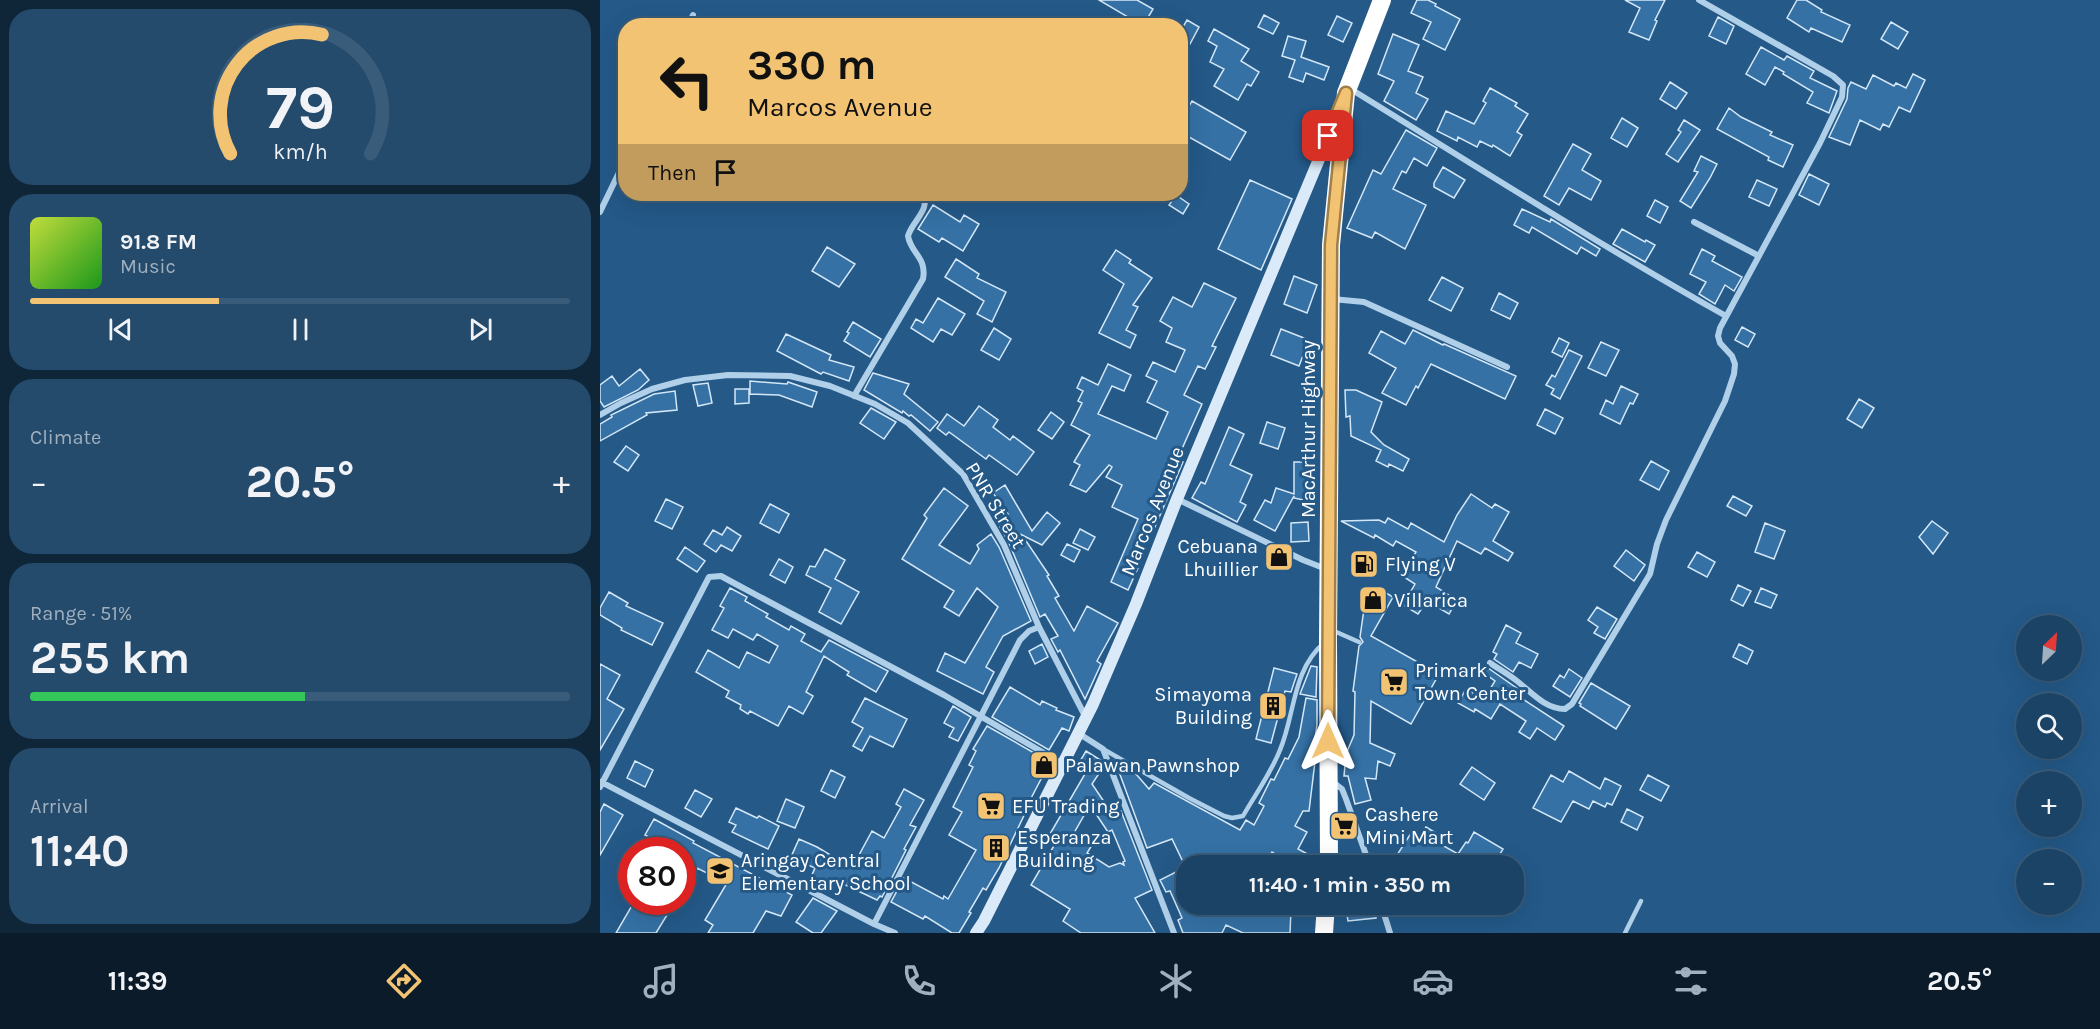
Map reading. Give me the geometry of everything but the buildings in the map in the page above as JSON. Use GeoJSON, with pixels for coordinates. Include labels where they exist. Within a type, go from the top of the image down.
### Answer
{"type":"FeatureCollection","features":[{"type":"Feature","properties":{"kind":"highway","name":"MacArthur Highway"},"geometry":{"type":"LineString","coordinates":[[1329,855],[1331,245],[1347,91],[1382,0]]}},
{"type":"Feature","properties":{"kind":"highway"},"geometry":{"type":"LineString","coordinates":[[1324,933],[1325,915]]}},
{"type":"Feature","properties":{"kind":"street"},"geometry":{"type":"LineString","coordinates":[[1490,663],[1544,702],[1561,709],[1569,708],[1572,704],[1647,580],[1666,520],[1725,401],[1734,374],[1735,364],[1732,356],[1720,343],[1718,336],[1726,316],[1820,143],[1844,91],[1839,80],[1833,76],[1698,0]]}},
{"type":"Feature","properties":{"kind":"street"},"geometry":{"type":"LineString","coordinates":[[1347,91],[1575,226],[1619,255],[1726,316]]}},
{"type":"Feature","properties":{"kind":"street","name":"Marcos Avenue"},"geometry":{"type":"LineString","coordinates":[[976,933],[1063,764],[1132,614],[1347,91]]}},
{"type":"Feature","properties":{"kind":"street"},"geometry":{"type":"LineString","coordinates":[[600,212],[618,175]]}},
{"type":"Feature","properties":{"kind":"street"},"geometry":{"type":"LineString","coordinates":[[854,396],[923,279],[923,263],[908,236],[924,210],[925,201]]}},
{"type":"Feature","properties":{"kind":"street"},"geometry":{"type":"LineString","coordinates":[[1694,222],[1760,256]]}},
{"type":"Feature","properties":{"kind":"street"},"geometry":{"type":"LineString","coordinates":[[1331,299],[1364,302],[1507,367]]}},
{"type":"Feature","properties":{"kind":"street","name":"PNR Street"},"geometry":{"type":"LineString","coordinates":[[600,415],[652,389],[685,380],[728,375],[790,376],[830,386],[875,404],[908,423],[963,474],[1004,545],[1039,627],[1086,716]]}},
{"type":"Feature","properties":{"kind":"street"},"geometry":{"type":"LineString","coordinates":[[1178,499],[1303,560],[1329,570]]}},
{"type":"Feature","properties":{"kind":"street"},"geometry":{"type":"LineString","coordinates":[[895,933],[601,784],[710,576],[721,576],[944,695],[1063,764]]}},
{"type":"Feature","properties":{"kind":"street"},"geometry":{"type":"LineString","coordinates":[[874,924],[1020,640],[1029,631],[1039,627]]}},
{"type":"Feature","properties":{"kind":"street"},"geometry":{"type":"LineString","coordinates":[[1078,733],[1103,749],[1174,933]]}},
{"type":"Feature","properties":{"kind":"street"},"geometry":{"type":"LineString","coordinates":[[1329,779],[1342,789],[1366,855]]}},
{"type":"Feature","properties":{"kind":"street"},"geometry":{"type":"LineString","coordinates":[[1384,915],[1390,933]]}},
{"type":"Feature","properties":{"kind":"lane"},"geometry":{"type":"LineString","coordinates":[[1103,749],[1224,816],[1232,818],[1243,816],[1279,753],[1288,730],[1300,675],[1317,649],[1328,635],[1359,642]]}},
{"type":"Feature","properties":{"kind":"lane"},"geometry":{"type":"LineString","coordinates":[[1625,933],[1641,901]]}},
{"type":"Feature","properties":{"kind":"place","name":"Cebuana Lhuillier"},"geometry":{"type":"Point","coordinates":[1279,557]}},
{"type":"Feature","properties":{"kind":"place","name":"Flying V"},"geometry":{"type":"Point","coordinates":[1364,564]}},
{"type":"Feature","properties":{"kind":"place","name":"Villarica"},"geometry":{"type":"Point","coordinates":[1373,600]}},
{"type":"Feature","properties":{"kind":"place","name":"Primark Town Center"},"geometry":{"type":"Point","coordinates":[1394,682]}},
{"type":"Feature","properties":{"kind":"place","name":"Simayoma Building"},"geometry":{"type":"Point","coordinates":[1273,706]}},
{"type":"Feature","properties":{"kind":"place","name":"Palawan Pawnshop"},"geometry":{"type":"Point","coordinates":[1044,765]}},
{"type":"Feature","properties":{"kind":"place","name":"EFU Trading"},"geometry":{"type":"Point","coordinates":[991,806]}},
{"type":"Feature","properties":{"kind":"place","name":"Cashere Mini Mart"},"geometry":{"type":"Point","coordinates":[1344,826]}},
{"type":"Feature","properties":{"kind":"place","name":"Esperanza Building"},"geometry":{"type":"Point","coordinates":[996,848]}},
{"type":"Feature","properties":{"kind":"place","name":"Aringay Central Elementary School"},"geometry":{"type":"Point","coordinates":[720,871]}},
{"type":"Feature","properties":{"kind":"route"},"geometry":{"type":"LineString","coordinates":[[1328,136],[1346,93],[1331,245],[1328,741]]}}]}
